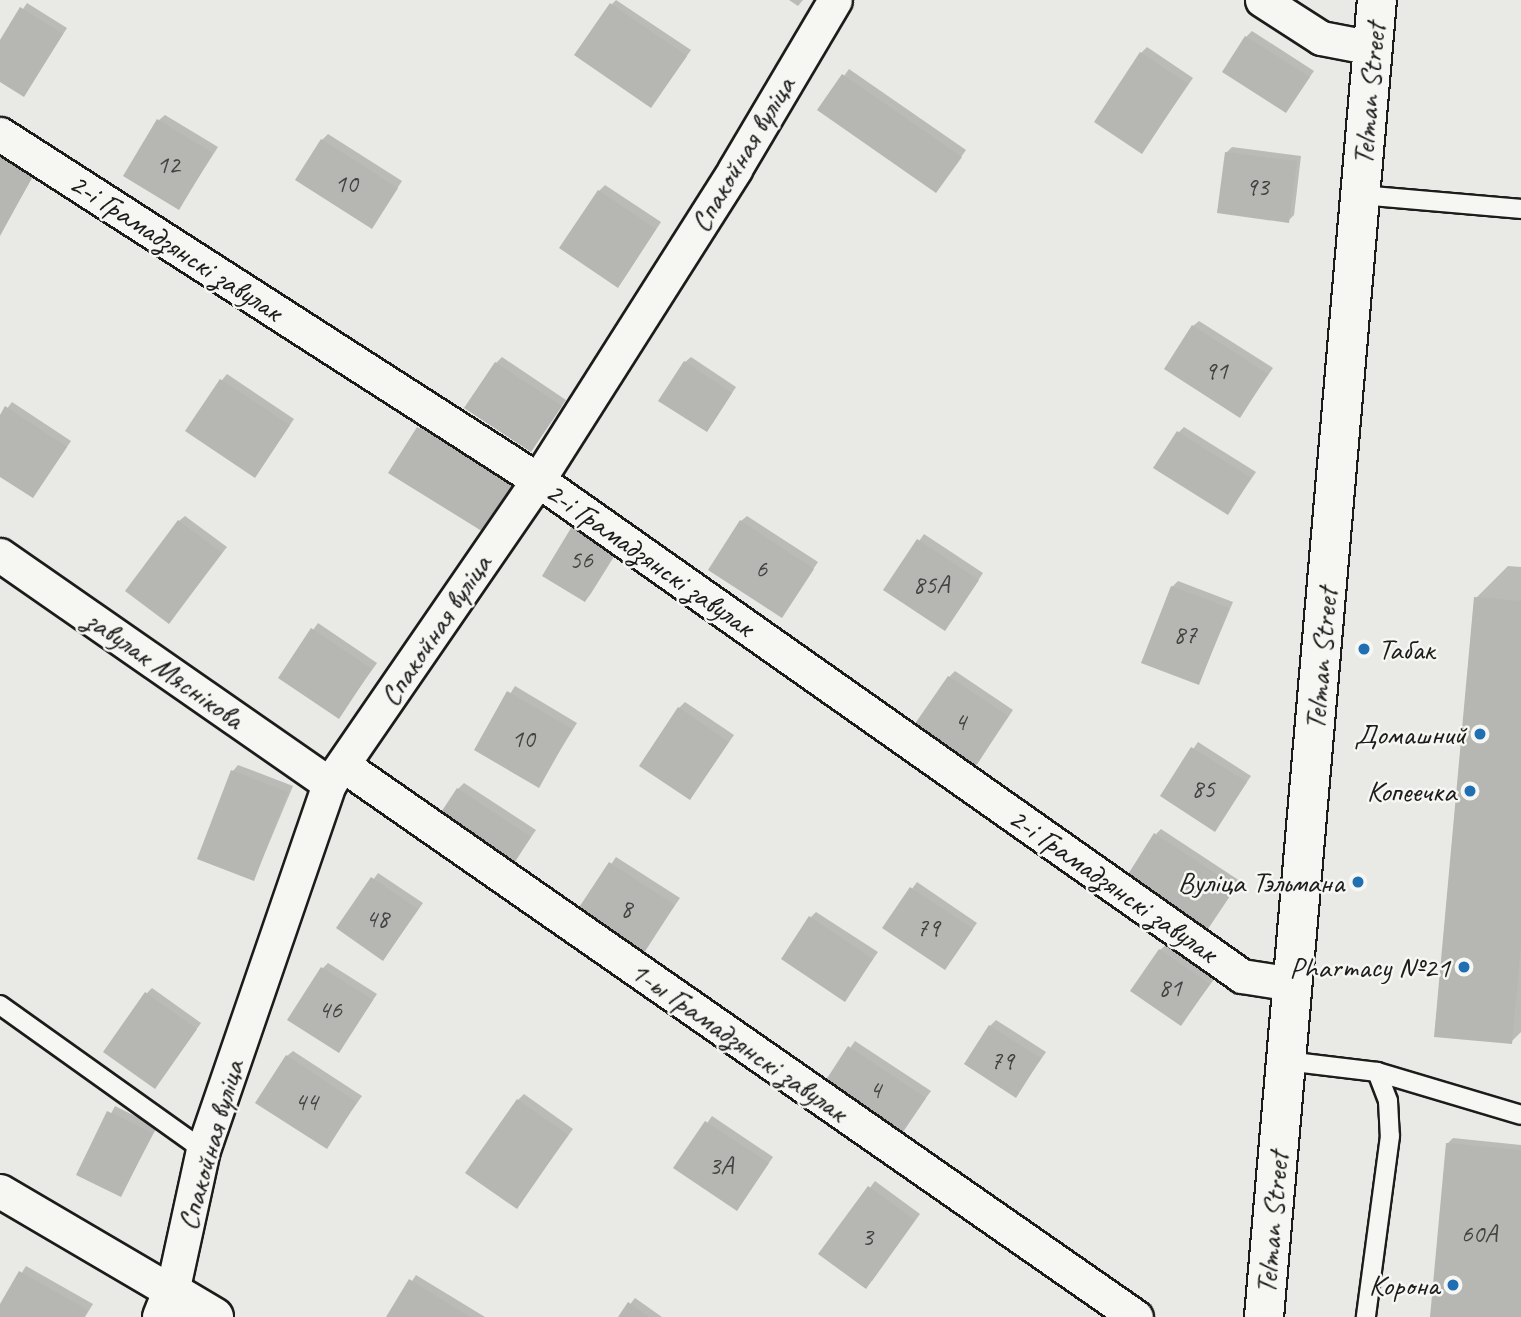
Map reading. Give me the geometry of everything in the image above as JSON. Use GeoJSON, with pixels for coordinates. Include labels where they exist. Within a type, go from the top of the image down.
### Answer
{"type":"FeatureCollection","features":[{"type":"Feature","properties":{"kind":"main road","name":"Telman Street"},"geometry":{"type":"LineString","coordinates":[[1264,1317],[1377,0]]}},
{"type":"Feature","properties":{"kind":"main road"},"geometry":{"type":"LineString","coordinates":[[167,1305],[214,1317]]}},
{"type":"Feature","properties":{"kind":"street","name":"Спакойная вуліца"},"geometry":{"type":"LineString","coordinates":[[167,1305],[203,1150],[336,774],[538,480],[735,169],[835,0]]}},
{"type":"Feature","properties":{"kind":"street"},"geometry":{"type":"LineString","coordinates":[[1262,0],[1321,38],[1373,48]]}},
{"type":"Feature","properties":{"kind":"street","name":"2-і Грамадзянскі завулак"},"geometry":{"type":"LineString","coordinates":[[0,134],[538,480],[1242,976],[1293,984]]}},
{"type":"Feature","properties":{"kind":"street","name":"завулак Мяснікова"},"geometry":{"type":"LineString","coordinates":[[0,555],[336,774]]}},
{"type":"Feature","properties":{"kind":"street","name":"1-ы Грамадзянскі завулак"},"geometry":{"type":"LineString","coordinates":[[336,774],[1136,1317]]}},
{"type":"Feature","properties":{"kind":"street"},"geometry":{"type":"LineString","coordinates":[[0,1191],[167,1305]]}},
{"type":"Feature","properties":{"kind":"lane"},"geometry":{"type":"LineString","coordinates":[[1361,195],[1521,209]]}},
{"type":"Feature","properties":{"kind":"lane"},"geometry":{"type":"LineString","coordinates":[[0,1005],[203,1150]]}},
{"type":"Feature","properties":{"kind":"lane"},"geometry":{"type":"LineString","coordinates":[[1286,1061],[1377,1072],[1521,1115]]}},
{"type":"Feature","properties":{"kind":"lane"},"geometry":{"type":"LineString","coordinates":[[1366,1317],[1391,1115],[1377,1072]]}},
{"type":"Feature","properties":{"kind":"building"},"geometry":{"type":"Polygon","coordinates":[[[610,3],[687,56],[651,108],[574,55],[610,3]]]}},
{"type":"Feature","properties":{"kind":"building"},"geometry":{"type":"Polygon","coordinates":[[[20,7],[63,34],[24,97],[0,82],[0,40],[20,7]]]}},
{"type":"Feature","properties":{"kind":"building"},"geometry":{"type":"Polygon","coordinates":[[[1245,36],[1310,77],[1286,113],[1222,72],[1245,36]]]}},
{"type":"Feature","properties":{"kind":"building"},"geometry":{"type":"Polygon","coordinates":[[[1140,52],[1188,84],[1142,154],[1094,122],[1140,52]]]}},
{"type":"Feature","properties":{"kind":"building"},"geometry":{"type":"Polygon","coordinates":[[[842,74],[962,157],[936,193],[817,110],[842,74]]]}},
{"type":"Feature","properties":{"kind":"building"},"geometry":{"type":"Polygon","coordinates":[[[157,119],[213,153],[179,210],[123,176],[157,119]]]}},
{"type":"Feature","properties":{"kind":"building"},"geometry":{"type":"Polygon","coordinates":[[[321,139],[398,188],[372,229],[295,180],[321,139]]]}},
{"type":"Feature","properties":{"kind":"building"},"geometry":{"type":"Polygon","coordinates":[[[1225,152],[1297,161],[1289,223],[1217,213],[1225,152]]]}},
{"type":"Feature","properties":{"kind":"building"},"geometry":{"type":"Polygon","coordinates":[[[0,153],[35,172],[0,236],[0,153]]]}},
{"type":"Feature","properties":{"kind":"building"},"geometry":{"type":"Polygon","coordinates":[[[598,190],[656,229],[618,288],[559,248],[598,190]]]}},
{"type":"Feature","properties":{"kind":"building"},"geometry":{"type":"Polygon","coordinates":[[[1192,325],[1268,374],[1240,418],[1164,369],[1192,325]]]}},
{"type":"Feature","properties":{"kind":"building"},"geometry":{"type":"Polygon","coordinates":[[[684,361],[732,393],[707,432],[658,401],[684,361]]]}},
{"type":"Feature","properties":{"kind":"building"},"geometry":{"type":"Polygon","coordinates":[[[495,362],[562,406],[531,452],[464,408],[495,362]]]}},
{"type":"Feature","properties":{"kind":"building"},"geometry":{"type":"Polygon","coordinates":[[[220,379],[290,425],[255,478],[185,431],[220,379]]]}},
{"type":"Feature","properties":{"kind":"building"},"geometry":{"type":"Polygon","coordinates":[[[5,406],[67,447],[33,498],[0,477],[0,415],[5,406]]]}},
{"type":"Feature","properties":{"kind":"building"},"geometry":{"type":"Polygon","coordinates":[[[417,427],[514,487],[485,533],[388,473],[417,427]]]}},
{"type":"Feature","properties":{"kind":"building"},"geometry":{"type":"Polygon","coordinates":[[[1177,431],[1251,478],[1228,515],[1153,468],[1177,431]]]}},
{"type":"Feature","properties":{"kind":"building"},"geometry":{"type":"Polygon","coordinates":[[[577,518],[621,545],[585,602],[542,576],[577,518]]]}},
{"type":"Feature","properties":{"kind":"building"},"geometry":{"type":"Polygon","coordinates":[[[178,520],[222,553],[169,624],[125,591],[178,520]]]}},
{"type":"Feature","properties":{"kind":"building"},"geometry":{"type":"Polygon","coordinates":[[[740,520],[814,569],[782,618],[708,570],[740,520]]]}},
{"type":"Feature","properties":{"kind":"building"},"geometry":{"type":"Polygon","coordinates":[[[917,539],[979,580],[945,631],[883,590],[917,539]]]}},
{"type":"Feature","properties":{"kind":"building"},"geometry":{"type":"Polygon","coordinates":[[[1171,586],[1229,608],[1199,685],[1141,663],[1171,586]]]}},
{"type":"Feature","properties":{"kind":"building"},"geometry":{"type":"Polygon","coordinates":[[[1474,597],[1521,601],[1521,944],[1512,1044],[1434,1037],[1474,597]]]}},
{"type":"Feature","properties":{"kind":"building"},"geometry":{"type":"Polygon","coordinates":[[[311,628],[372,669],[339,719],[278,678],[311,628]]]}},
{"type":"Feature","properties":{"kind":"building"},"geometry":{"type":"Polygon","coordinates":[[[948,676],[1008,716],[974,769],[912,728],[948,676]]]}},
{"type":"Feature","properties":{"kind":"building"},"geometry":{"type":"Polygon","coordinates":[[[507,691],[572,729],[539,788],[474,750],[507,691]]]}},
{"type":"Feature","properties":{"kind":"building"},"geometry":{"type":"Polygon","coordinates":[[[678,707],[729,742],[690,800],[639,766],[678,707]]]}},
{"type":"Feature","properties":{"kind":"building"},"geometry":{"type":"Polygon","coordinates":[[[1191,747],[1247,782],[1215,832],[1160,796],[1191,747]]]}},
{"type":"Feature","properties":{"kind":"building"},"geometry":{"type":"Polygon","coordinates":[[[231,770],[288,792],[254,881],[197,859],[231,770]]]}},
{"type":"Feature","properties":{"kind":"building"},"geometry":{"type":"Polygon","coordinates":[[[457,788],[531,837],[511,868],[436,820],[457,788]]]}},
{"type":"Feature","properties":{"kind":"building"},"geometry":{"type":"Polygon","coordinates":[[[1154,833],[1236,887],[1208,929],[1127,876],[1154,833]]]}},
{"type":"Feature","properties":{"kind":"building"},"geometry":{"type":"Polygon","coordinates":[[[609,862],[675,905],[642,956],[576,912],[609,862]]]}},
{"type":"Feature","properties":{"kind":"building"},"geometry":{"type":"Polygon","coordinates":[[[371,877],[418,909],[383,961],[336,928],[371,877]]]}},
{"type":"Feature","properties":{"kind":"building"},"geometry":{"type":"Polygon","coordinates":[[[910,887],[973,929],[945,970],[882,928],[910,887]]]}},
{"type":"Feature","properties":{"kind":"building"},"geometry":{"type":"Polygon","coordinates":[[[809,916],[873,959],[845,1002],[781,959],[809,916]]]}},
{"type":"Feature","properties":{"kind":"building"},"geometry":{"type":"Polygon","coordinates":[[[1159,949],[1210,984],[1181,1026],[1130,991],[1159,949]]]}},
{"type":"Feature","properties":{"kind":"building"},"geometry":{"type":"Polygon","coordinates":[[[321,967],[373,1000],[339,1053],[287,1020],[321,967]]]}},
{"type":"Feature","properties":{"kind":"building"},"geometry":{"type":"Polygon","coordinates":[[[145,992],[197,1029],[155,1089],[103,1052],[145,992]]]}},
{"type":"Feature","properties":{"kind":"building"},"geometry":{"type":"Polygon","coordinates":[[[989,1025],[1041,1058],[1016,1098],[964,1064],[989,1025]]]}},
{"type":"Feature","properties":{"kind":"building"},"geometry":{"type":"Polygon","coordinates":[[[848,1046],[926,1098],[901,1135],[824,1083],[848,1046]]]}},
{"type":"Feature","properties":{"kind":"building"},"geometry":{"type":"Polygon","coordinates":[[[286,1055],[357,1102],[327,1149],[255,1103],[286,1055]]]}},
{"type":"Feature","properties":{"kind":"building"},"geometry":{"type":"Polygon","coordinates":[[[517,1099],[568,1135],[517,1209],[465,1173],[517,1099]]]}},
{"type":"Feature","properties":{"kind":"building"},"geometry":{"type":"Polygon","coordinates":[[[107,1111],[153,1133],[121,1197],[76,1175],[107,1111]]]}},
{"type":"Feature","properties":{"kind":"building"},"geometry":{"type":"Polygon","coordinates":[[[705,1121],[769,1163],[737,1211],[673,1168],[705,1121]]]}},
{"type":"Feature","properties":{"kind":"building"},"geometry":{"type":"Polygon","coordinates":[[[1446,1143],[1521,1150],[1521,1317],[1430,1317],[1446,1143]]]}},
{"type":"Feature","properties":{"kind":"building"},"geometry":{"type":"Polygon","coordinates":[[[868,1186],[915,1220],[866,1289],[818,1254],[868,1186]]]}},
{"type":"Feature","properties":{"kind":"building"},"geometry":{"type":"Polygon","coordinates":[[[19,1271],[88,1310],[84,1317],[0,1317],[0,1304],[19,1271]]]}},
{"type":"Feature","properties":{"kind":"building"},"geometry":{"type":"Polygon","coordinates":[[[409,1279],[470,1317],[386,1317],[409,1279]]]}},
{"type":"Feature","properties":{"kind":"building"},"geometry":{"type":"Polygon","coordinates":[[[628,1302],[649,1317],[618,1317],[628,1302]]]}},
{"type":"Feature","properties":{"kind":"place","name":"Табак"},"geometry":{"type":"Point","coordinates":[1364,649]}},
{"type":"Feature","properties":{"kind":"place","name":"Домашний"},"geometry":{"type":"Point","coordinates":[1480,734]}},
{"type":"Feature","properties":{"kind":"place","name":"Копеечка"},"geometry":{"type":"Point","coordinates":[1470,791]}},
{"type":"Feature","properties":{"kind":"place","name":"Вуліца Тэльмана"},"geometry":{"type":"Point","coordinates":[1358,882]}},
{"type":"Feature","properties":{"kind":"place","name":"Pharmacy №21"},"geometry":{"type":"Point","coordinates":[1464,967]}},
{"type":"Feature","properties":{"kind":"place","name":"Корона"},"geometry":{"type":"Point","coordinates":[1453,1285]}}]}
